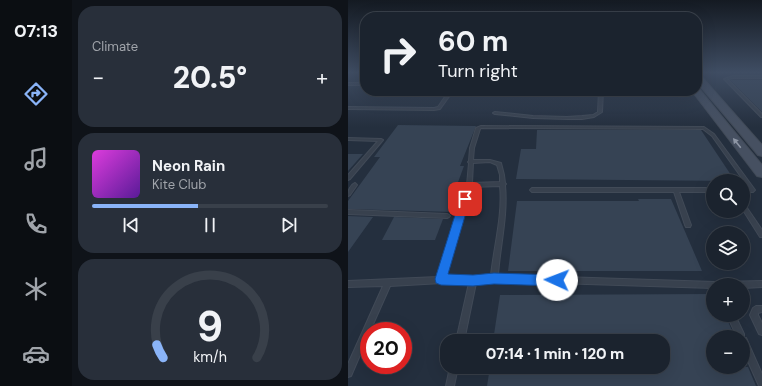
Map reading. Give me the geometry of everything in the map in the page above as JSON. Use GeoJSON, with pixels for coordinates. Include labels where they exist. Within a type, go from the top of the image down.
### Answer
{"type":"FeatureCollection","features":[{"type":"Feature","properties":{"kind":"street"},"geometry":{"type":"LineString","coordinates":[[709,91],[762,152]]}},
{"type":"Feature","properties":{"kind":"street"},"geometry":{"type":"LineString","coordinates":[[700,96],[762,173]]}},
{"type":"Feature","properties":{"kind":"street"},"geometry":{"type":"LineString","coordinates":[[706,103],[719,103]]}},
{"type":"Feature","properties":{"kind":"lane"},"geometry":{"type":"LineString","coordinates":[[737,91],[762,116]]}},
{"type":"Feature","properties":{"kind":"lane"},"geometry":{"type":"LineString","coordinates":[[348,108],[434,109],[439,108],[447,96]]}},
{"type":"Feature","properties":{"kind":"lane"},"geometry":{"type":"LineString","coordinates":[[495,114],[555,118],[592,117],[600,112],[601,96]]}},
{"type":"Feature","properties":{"kind":"lane"},"geometry":{"type":"LineString","coordinates":[[441,279],[469,185],[472,148],[478,128],[704,128],[713,135],[741,174]]}},
{"type":"Feature","properties":{"kind":"lane"},"geometry":{"type":"LineString","coordinates":[[348,139],[381,140],[348,178]]}},
{"type":"Feature","properties":{"kind":"lane"},"geometry":{"type":"LineString","coordinates":[[470,162],[490,162],[499,164],[504,184],[494,278]]}},
{"type":"Feature","properties":{"kind":"lane"},"geometry":{"type":"LineString","coordinates":[[469,185],[504,184]]}},
{"type":"Feature","properties":{"kind":"lane"},"geometry":{"type":"LineString","coordinates":[[348,194],[356,185]]}},
{"type":"Feature","properties":{"kind":"lane"},"geometry":{"type":"LineString","coordinates":[[532,190],[706,190]]}},
{"type":"Feature","properties":{"kind":"lane"},"geometry":{"type":"LineString","coordinates":[[676,190],[688,225]]}},
{"type":"Feature","properties":{"kind":"lane"},"geometry":{"type":"LineString","coordinates":[[348,212],[447,216]]}},
{"type":"Feature","properties":{"kind":"lane"},"geometry":{"type":"LineString","coordinates":[[750,217],[762,235]]}},
{"type":"Feature","properties":{"kind":"lane"},"geometry":{"type":"LineString","coordinates":[[348,284],[387,284],[441,279],[473,280],[494,278],[706,285]]}},
{"type":"Feature","properties":{"kind":"lane"},"geometry":{"type":"LineString","coordinates":[[461,334],[473,280]]}},
{"type":"Feature","properties":{"kind":"lane"},"geometry":{"type":"LineString","coordinates":[[348,373],[387,284]]}},
{"type":"Feature","properties":{"kind":"lane"},"geometry":{"type":"LineString","coordinates":[[750,284],[762,284]]}},
{"type":"Feature","properties":{"kind":"lane"},"geometry":{"type":"LineString","coordinates":[[762,309],[756,310],[754,315],[762,331]]}},
{"type":"Feature","properties":{"kind":"lane"},"geometry":{"type":"LineString","coordinates":[[750,357],[762,384]]}},
{"type":"Feature","properties":{"kind":"lane"},"geometry":{"type":"LineString","coordinates":[[450,386],[453,374]]}},
{"type":"Feature","properties":{"kind":"building"},"geometry":{"type":"Polygon","coordinates":[[[741,91],[762,91],[762,112],[741,91]]]}},
{"type":"Feature","properties":{"kind":"building"},"geometry":{"type":"Polygon","coordinates":[[[398,125],[476,126],[460,166],[464,166],[454,193],[461,193],[454,212],[348,209],[348,201],[380,157],[374,157],[398,125]]]}},
{"type":"Feature","properties":{"kind":"building"},"geometry":{"type":"Polygon","coordinates":[[[537,130],[701,130],[730,174],[706,174],[706,181],[516,179],[521,149],[536,149],[537,130]]]}},
{"type":"Feature","properties":{"kind":"building"},"geometry":{"type":"Polygon","coordinates":[[[348,154],[363,154],[348,171],[348,154]]]}},
{"type":"Feature","properties":{"kind":"building"},"geometry":{"type":"Polygon","coordinates":[[[638,199],[671,199],[702,271],[508,271],[517,201],[639,201],[638,199]]]}},
{"type":"Feature","properties":{"kind":"building"},"geometry":{"type":"Polygon","coordinates":[[[348,216],[373,217],[348,252],[348,216]]]}},
{"type":"Feature","properties":{"kind":"building"},"geometry":{"type":"Polygon","coordinates":[[[394,217],[443,219],[435,240],[382,240],[394,217]]]}},
{"type":"Feature","properties":{"kind":"building"},"geometry":{"type":"Polygon","coordinates":[[[706,294],[706,322],[728,322],[732,330],[706,330],[706,374],[750,374],[750,372],[756,386],[487,386],[489,374],[670,374],[670,334],[494,334],[500,295],[706,294]]]}},
{"type":"Feature","properties":{"kind":"route"},"geometry":{"type":"LineString","coordinates":[[465,199],[441,279],[473,280],[494,278],[557,280]]}}]}
